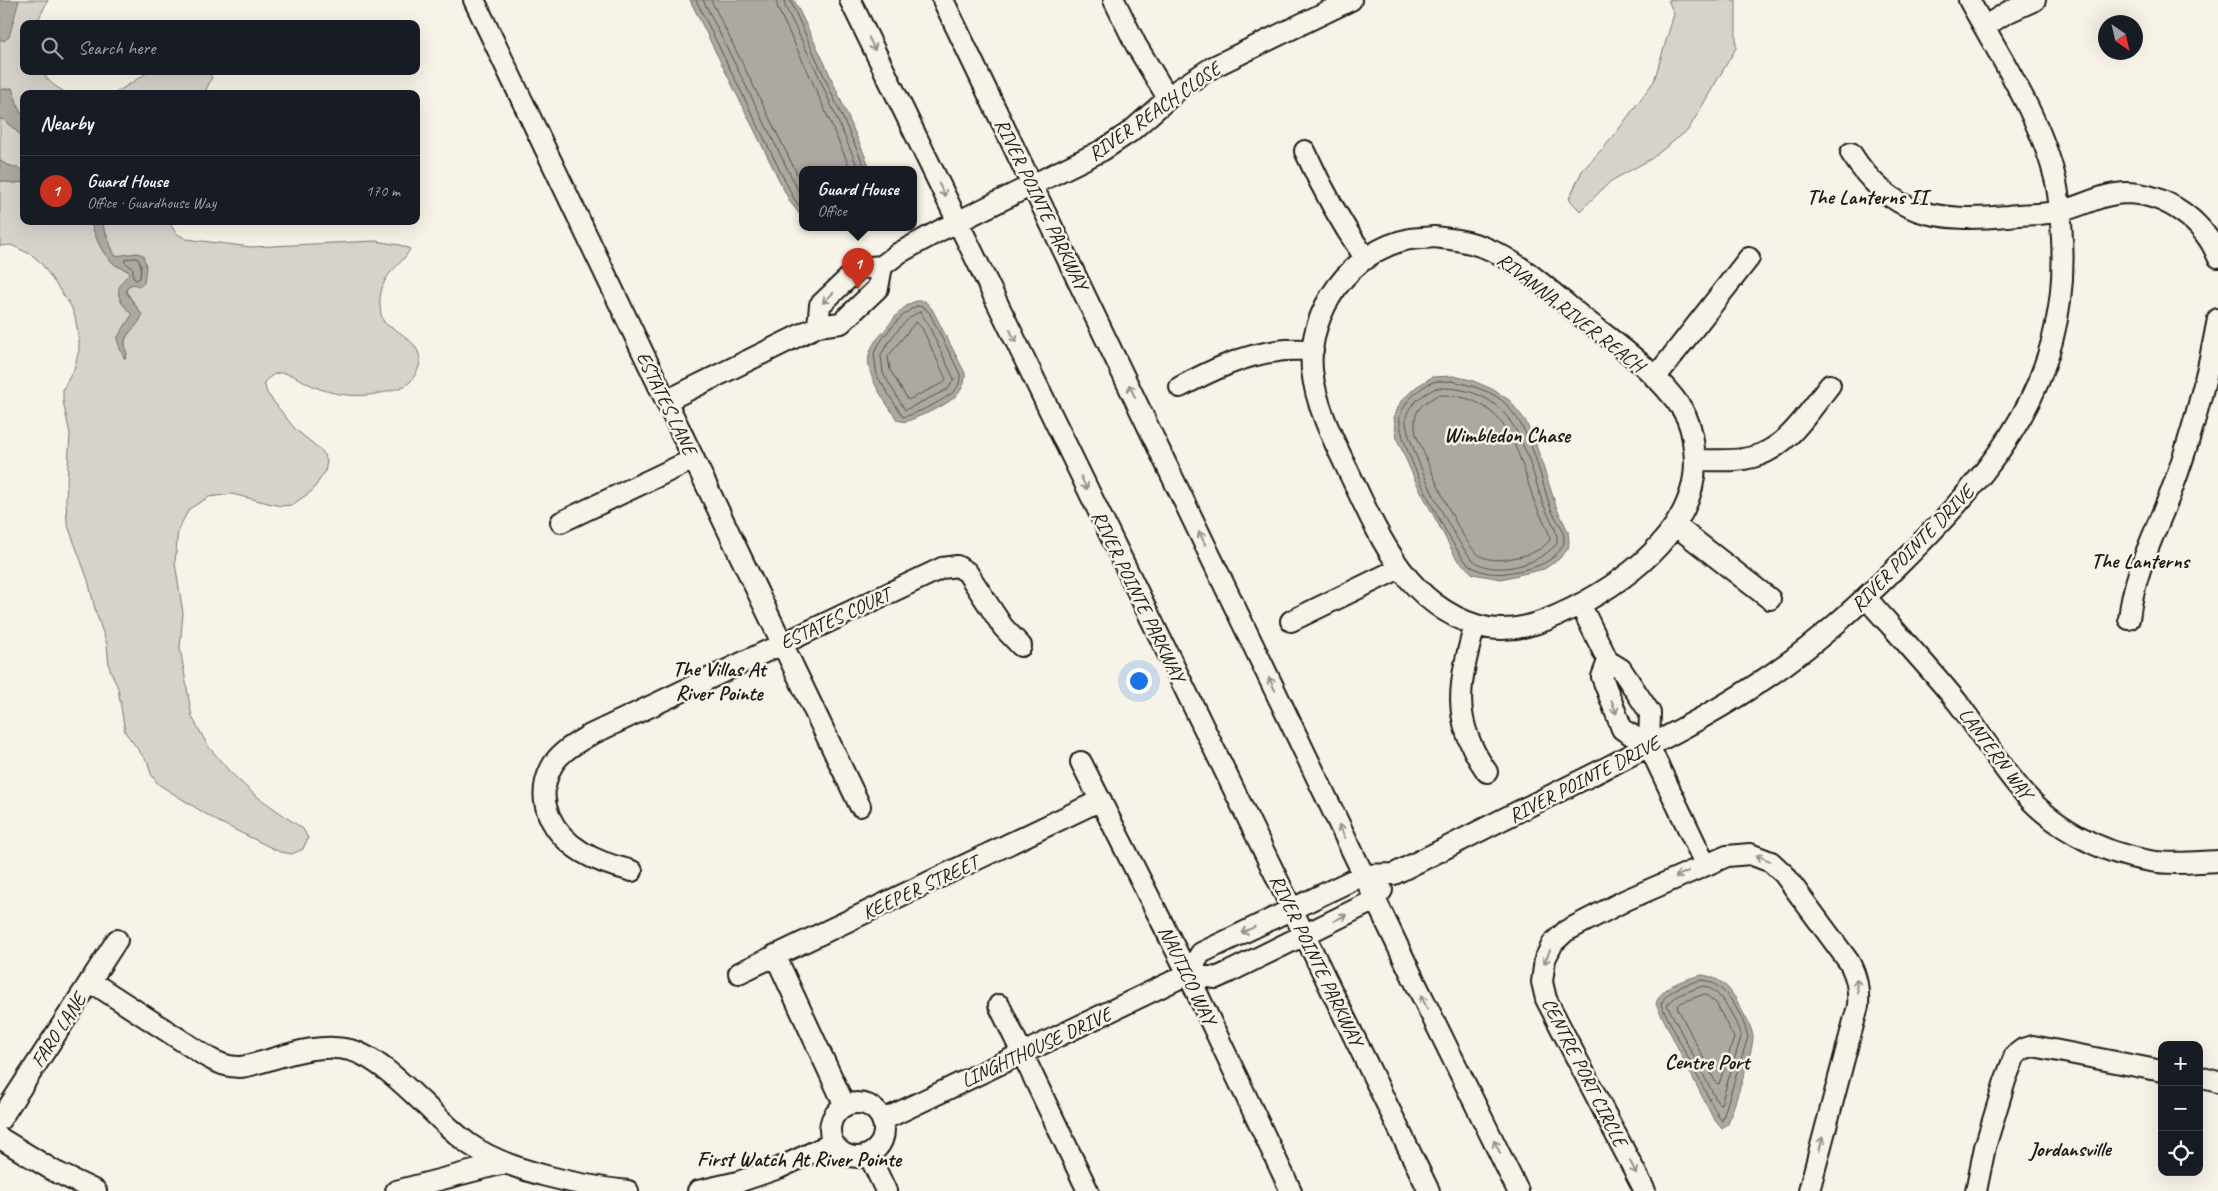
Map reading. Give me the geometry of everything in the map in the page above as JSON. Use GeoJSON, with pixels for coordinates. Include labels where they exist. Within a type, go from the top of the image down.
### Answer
{"type":"FeatureCollection","features":[{"type":"Feature","properties":{"kind":"street","name":"ESTATES LANE"},"geometry":{"type":"LineString","coordinates":[[474,0],[780,643],[860,806]]}},
{"type":"Feature","properties":{"kind":"street","name":"RIVER POINTE PARKWAY"},"geometry":{"type":"LineString","coordinates":[[850,0],[1429,1191]]}},
{"type":"Feature","properties":{"kind":"street","name":"RIVER POINTE PARKWAY"},"geometry":{"type":"LineString","coordinates":[[943,0],[1375,900],[1518,1191]]}},
{"type":"Feature","properties":{"kind":"street"},"geometry":{"type":"LineString","coordinates":[[1114,0],[1136,45],[1168,98]]}},
{"type":"Feature","properties":{"kind":"street","name":"RIVER REACH CLOSE"},"geometry":{"type":"LineString","coordinates":[[882,266],[899,253],[957,221],[1033,186],[1103,150],[1130,132],[1168,98],[1213,67],[1351,0]]}},
{"type":"Feature","properties":{"kind":"street","name":"RIVER POINTE DRIVE"},"geometry":{"type":"LineString","coordinates":[[1363,875],[1394,874],[1648,746],[1712,712],[1758,684],[1812,645],[1866,598],[1922,542],[1989,468],[2011,437],[2030,404],[2052,348],[2060,311],[2064,266],[2061,211],[2056,180],[2046,146],[2032,115],[1969,0]]}},
{"type":"Feature","properties":{"kind":"street"},"geometry":{"type":"LineString","coordinates":[[1984,27],[2034,0]]}},
{"type":"Feature","properties":{"kind":"street"},"geometry":{"type":"LineString","coordinates":[[1305,151],[1318,180],[1343,226],[1366,259]]}},
{"type":"Feature","properties":{"kind":"street"},"geometry":{"type":"LineString","coordinates":[[1851,153],[1864,174],[1877,187],[1898,202],[1920,212],[1944,218],[1969,220],[2061,211],[2106,196],[2126,193],[2146,196],[2169,204],[2188,216],[2202,229],[2213,244],[2218,257]]}},
{"type":"Feature","properties":{"kind":"street","name":"RIVANNA RIVER REACH"},"geometry":{"type":"LineString","coordinates":[[1434,237],[1465,241],[1484,247],[1508,258],[1626,351],[1655,378],[1682,409],[1693,438],[1696,460],[1693,488],[1676,526],[1646,557],[1615,582],[1553,618],[1529,626],[1508,629],[1475,625],[1449,614],[1429,601],[1412,584],[1400,568],[1363,502],[1333,438],[1317,394],[1312,370],[1318,322],[1331,296],[1346,276],[1366,259],[1386,248],[1409,239],[1434,237]]}},
{"type":"Feature","properties":{"kind":"street"},"geometry":{"type":"LineString","coordinates":[[1655,378],[1749,258]]}},
{"type":"Feature","properties":{"kind":"street"},"geometry":{"type":"LineString","coordinates":[[666,401],[818,326],[840,323],[878,288],[882,266],[860,268],[820,305],[818,326]]}},
{"type":"Feature","properties":{"kind":"street"},"geometry":{"type":"LineString","coordinates":[[2129,619],[2132,594],[2139,568],[2171,492],[2192,429],[2209,364],[2218,319]]}},
{"type":"Feature","properties":{"kind":"street"},"geometry":{"type":"LineString","coordinates":[[1180,387],[1217,368],[1250,357],[1277,351],[1313,350]]}},
{"type":"Feature","properties":{"kind":"street"},"geometry":{"type":"LineString","coordinates":[[1696,460],[1734,460],[1753,457],[1771,450],[1786,439],[1830,385]]}},
{"type":"Feature","properties":{"kind":"street"},"geometry":{"type":"LineString","coordinates":[[561,522],[694,459]]}},
{"type":"Feature","properties":{"kind":"street"},"geometry":{"type":"LineString","coordinates":[[1676,526],[1770,599]]}},
{"type":"Feature","properties":{"kind":"street","name":"ESTATES COURT"},"geometry":{"type":"LineString","coordinates":[[632,871],[600,861],[582,852],[562,836],[547,814],[544,794],[551,767],[566,750],[588,736],[780,643],[942,568],[957,566],[967,572],[975,581],[1003,627],[1022,646]]}},
{"type":"Feature","properties":{"kind":"street"},"geometry":{"type":"LineString","coordinates":[[1291,621],[1400,568]]}},
{"type":"Feature","properties":{"kind":"street","name":"LANTERN WAY"},"geometry":{"type":"LineString","coordinates":[[1866,598],[1958,703],[2018,786],[2035,805],[2064,828],[2091,844],[2120,855],[2151,862],[2218,861]]}},
{"type":"Feature","properties":{"kind":"street"},"geometry":{"type":"LineString","coordinates":[[1580,604],[1608,661],[1621,669],[1650,713],[1648,746],[1705,864]]}},
{"type":"Feature","properties":{"kind":"street"},"geometry":{"type":"LineString","coordinates":[[1475,625],[1468,650],[1460,694],[1461,716],[1465,734],[1474,754],[1487,772]]}},
{"type":"Feature","properties":{"kind":"street"},"geometry":{"type":"LineString","coordinates":[[1608,661],[1602,677],[1622,729],[1648,746]]}},
{"type":"Feature","properties":{"kind":"street","name":"NAUTICO WAY"},"geometry":{"type":"LineString","coordinates":[[1081,762],[1188,974],[1291,1191]]}},
{"type":"Feature","properties":{"kind":"street","name":"KEEPER STREET"},"geometry":{"type":"LineString","coordinates":[[739,973],[1100,800]]}},
{"type":"Feature","properties":{"kind":"street","name":"CENTRE PORT CIRCLE"},"geometry":{"type":"LineString","coordinates":[[1645,1191],[1546,999],[1542,982],[1542,969],[1545,959],[1554,943],[1566,931],[1626,900],[1705,864],[1727,856],[1750,854],[1770,862],[1784,874],[1849,962],[1855,974],[1859,990],[1858,1006],[1809,1191]]}},
{"type":"Feature","properties":{"kind":"street","name":"RIVER POINTE DRIVE"},"geometry":{"type":"LineString","coordinates":[[1304,936],[1375,900],[1394,874]]}},
{"type":"Feature","properties":{"kind":"street"},"geometry":{"type":"LineString","coordinates":[[1304,936],[1216,978],[1188,974],[1201,953],[1363,875]]}},
{"type":"Feature","properties":{"kind":"street","name":"FARO LANE"},"geometry":{"type":"LineString","coordinates":[[0,1120],[117,940]]}},
{"type":"Feature","properties":{"kind":"street"},"geometry":{"type":"LineString","coordinates":[[775,955],[845,1106]]}},
{"type":"Feature","properties":{"kind":"street","name":"LINGHTHOUSE DRIVE"},"geometry":{"type":"LineString","coordinates":[[883,1120],[1188,974]]}},
{"type":"Feature","properties":{"kind":"street"},"geometry":{"type":"LineString","coordinates":[[90,981],[222,1065],[240,1067],[307,1049],[350,1050],[378,1064],[468,1143],[504,1163],[596,1188],[628,1191]]}},
{"type":"Feature","properties":{"kind":"street"},"geometry":{"type":"LineString","coordinates":[[999,1005],[1088,1191]]}},
{"type":"Feature","properties":{"kind":"street"},"geometry":{"type":"LineString","coordinates":[[1976,1191],[1985,1146],[2005,1081],[2015,1056],[2023,1049],[2033,1046],[2158,1070]]}},
{"type":"Feature","properties":{"kind":"street"},"geometry":{"type":"LineString","coordinates":[[2203,1078],[2218,1082]]}},
{"type":"Feature","properties":{"kind":"street"},"geometry":{"type":"LineString","coordinates":[[860,1103],[867,1105],[874,1108],[883,1120],[884,1136],[876,1150],[861,1157],[845,1154],[833,1142],[830,1134],[833,1118],[845,1106],[860,1103]]}},
{"type":"Feature","properties":{"kind":"street"},"geometry":{"type":"LineString","coordinates":[[0,1138],[54,1172],[96,1191]]}},
{"type":"Feature","properties":{"kind":"street"},"geometry":{"type":"LineString","coordinates":[[698,1191],[738,1182],[779,1168],[833,1142]]}},
{"type":"Feature","properties":{"kind":"street"},"geometry":{"type":"LineString","coordinates":[[868,1155],[886,1191]]}},
{"type":"Feature","properties":{"kind":"street"},"geometry":{"type":"LineString","coordinates":[[396,1191],[504,1163]]}},
{"type":"Feature","properties":{"kind":"shaded area"},"geometry":{"type":"Polygon","coordinates":[[[19,0],[48,0],[38,20],[20,20],[20,75],[45,75],[50,82],[62,90],[20,90],[20,112],[12,88],[0,90],[0,39],[4,41],[19,0]]]}},
{"type":"Feature","properties":{"kind":"shaded area"},"geometry":{"type":"Polygon","coordinates":[[[1668,0],[1736,0],[1736,48],[1688,130],[1651,159],[1611,181],[1580,211],[1569,199],[1582,171],[1613,137],[1654,81],[1674,14],[1668,0]]]}},
{"type":"Feature","properties":{"kind":"shaded area"},"geometry":{"type":"Polygon","coordinates":[[[144,75],[210,75],[212,77],[206,90],[120,90],[144,75]]]}},
{"type":"Feature","properties":{"kind":"shaded area"},"geometry":{"type":"Polygon","coordinates":[[[0,119],[4,120],[20,134],[20,169],[0,160],[0,119]]]}},
{"type":"Feature","properties":{"kind":"shaded area"},"geometry":{"type":"Polygon","coordinates":[[[0,181],[20,182],[20,225],[92,225],[99,244],[109,259],[115,265],[130,273],[121,302],[132,315],[117,339],[125,359],[127,354],[125,341],[142,315],[126,291],[128,286],[133,284],[143,255],[137,253],[115,257],[103,225],[171,225],[176,233],[186,239],[251,247],[375,241],[400,245],[410,249],[384,282],[380,299],[381,314],[384,322],[410,341],[418,352],[419,366],[410,382],[400,388],[371,395],[343,395],[315,387],[292,375],[278,373],[271,376],[264,382],[267,393],[295,429],[322,451],[327,461],[325,472],[312,491],[292,505],[280,506],[232,494],[209,497],[189,509],[178,530],[175,563],[183,613],[180,648],[192,717],[208,746],[230,772],[255,795],[303,829],[308,838],[303,849],[292,854],[280,852],[217,821],[158,784],[151,774],[148,763],[125,732],[118,688],[109,667],[107,644],[96,613],[88,580],[67,523],[66,499],[70,434],[63,401],[63,389],[74,369],[79,350],[75,317],[71,306],[41,263],[32,255],[11,245],[0,246],[0,181]]]}},
{"type":"Feature","properties":{"kind":"water"},"geometry":{"type":"Polygon","coordinates":[[[0,0],[19,0],[9,37],[4,41],[0,39],[0,0]]]}},
{"type":"Feature","properties":{"kind":"water"},"geometry":{"type":"Polygon","coordinates":[[[690,0],[794,0],[826,66],[869,166],[799,166],[799,213],[790,202],[690,0]]]}},
{"type":"Feature","properties":{"kind":"water"},"geometry":{"type":"Polygon","coordinates":[[[12,88],[20,112],[20,134],[4,120],[0,119],[0,90],[12,88]]]}},
{"type":"Feature","properties":{"kind":"water"},"geometry":{"type":"Polygon","coordinates":[[[0,160],[3,163],[20,169],[20,182],[0,181],[0,160]]]}},
{"type":"Feature","properties":{"kind":"water"},"geometry":{"type":"Polygon","coordinates":[[[92,225],[103,225],[115,256],[137,253],[143,255],[146,266],[144,283],[139,286],[133,284],[128,286],[126,292],[142,315],[125,341],[127,354],[125,359],[118,340],[132,315],[120,299],[119,289],[124,279],[130,273],[115,265],[105,254],[92,225]]]}},
{"type":"Feature","properties":{"kind":"water"},"geometry":{"type":"Polygon","coordinates":[[[916,301],[925,301],[932,309],[965,373],[964,383],[960,391],[953,398],[935,409],[906,422],[897,420],[881,395],[871,375],[869,356],[875,342],[896,316],[916,301]]]}},
{"type":"Feature","properties":{"kind":"water"},"geometry":{"type":"Polygon","coordinates":[[[1453,376],[1471,380],[1492,389],[1509,400],[1525,420],[1536,445],[1557,509],[1568,531],[1568,549],[1559,559],[1544,569],[1501,579],[1473,574],[1456,558],[1415,480],[1397,439],[1394,417],[1401,401],[1416,387],[1432,377],[1453,376]]]}},
{"type":"Feature","properties":{"kind":"water"},"geometry":{"type":"Polygon","coordinates":[[[1702,975],[1718,980],[1731,991],[1753,1036],[1747,1065],[1728,1124],[1722,1129],[1713,1118],[1656,1004],[1663,992],[1668,988],[1681,981],[1702,975]]]}},
{"type":"Feature","properties":{"kind":"place","name":"Guard House"},"geometry":{"type":"Point","coordinates":[858,289]}},
{"type":"Feature","properties":{"kind":"district","name":"The Lanterns II"},"geometry":{"type":"Point","coordinates":[1867,197]}},
{"type":"Feature","properties":{"kind":"district","name":"Wimbledon Chase"},"geometry":{"type":"Point","coordinates":[1507,435]}},
{"type":"Feature","properties":{"kind":"district","name":"The Lanterns"},"geometry":{"type":"Point","coordinates":[2140,561]}},
{"type":"Feature","properties":{"kind":"district","name":"The Villas At River Pointe"},"geometry":{"type":"Point","coordinates":[719,681]}},
{"type":"Feature","properties":{"kind":"district","name":"Centre Port"},"geometry":{"type":"Point","coordinates":[1707,1062]}},
{"type":"Feature","properties":{"kind":"district","name":"Jordansville"},"geometry":{"type":"Point","coordinates":[2070,1149]}},
{"type":"Feature","properties":{"kind":"district","name":"First Watch At River Pointe"},"geometry":{"type":"Point","coordinates":[799,1159]}}]}
